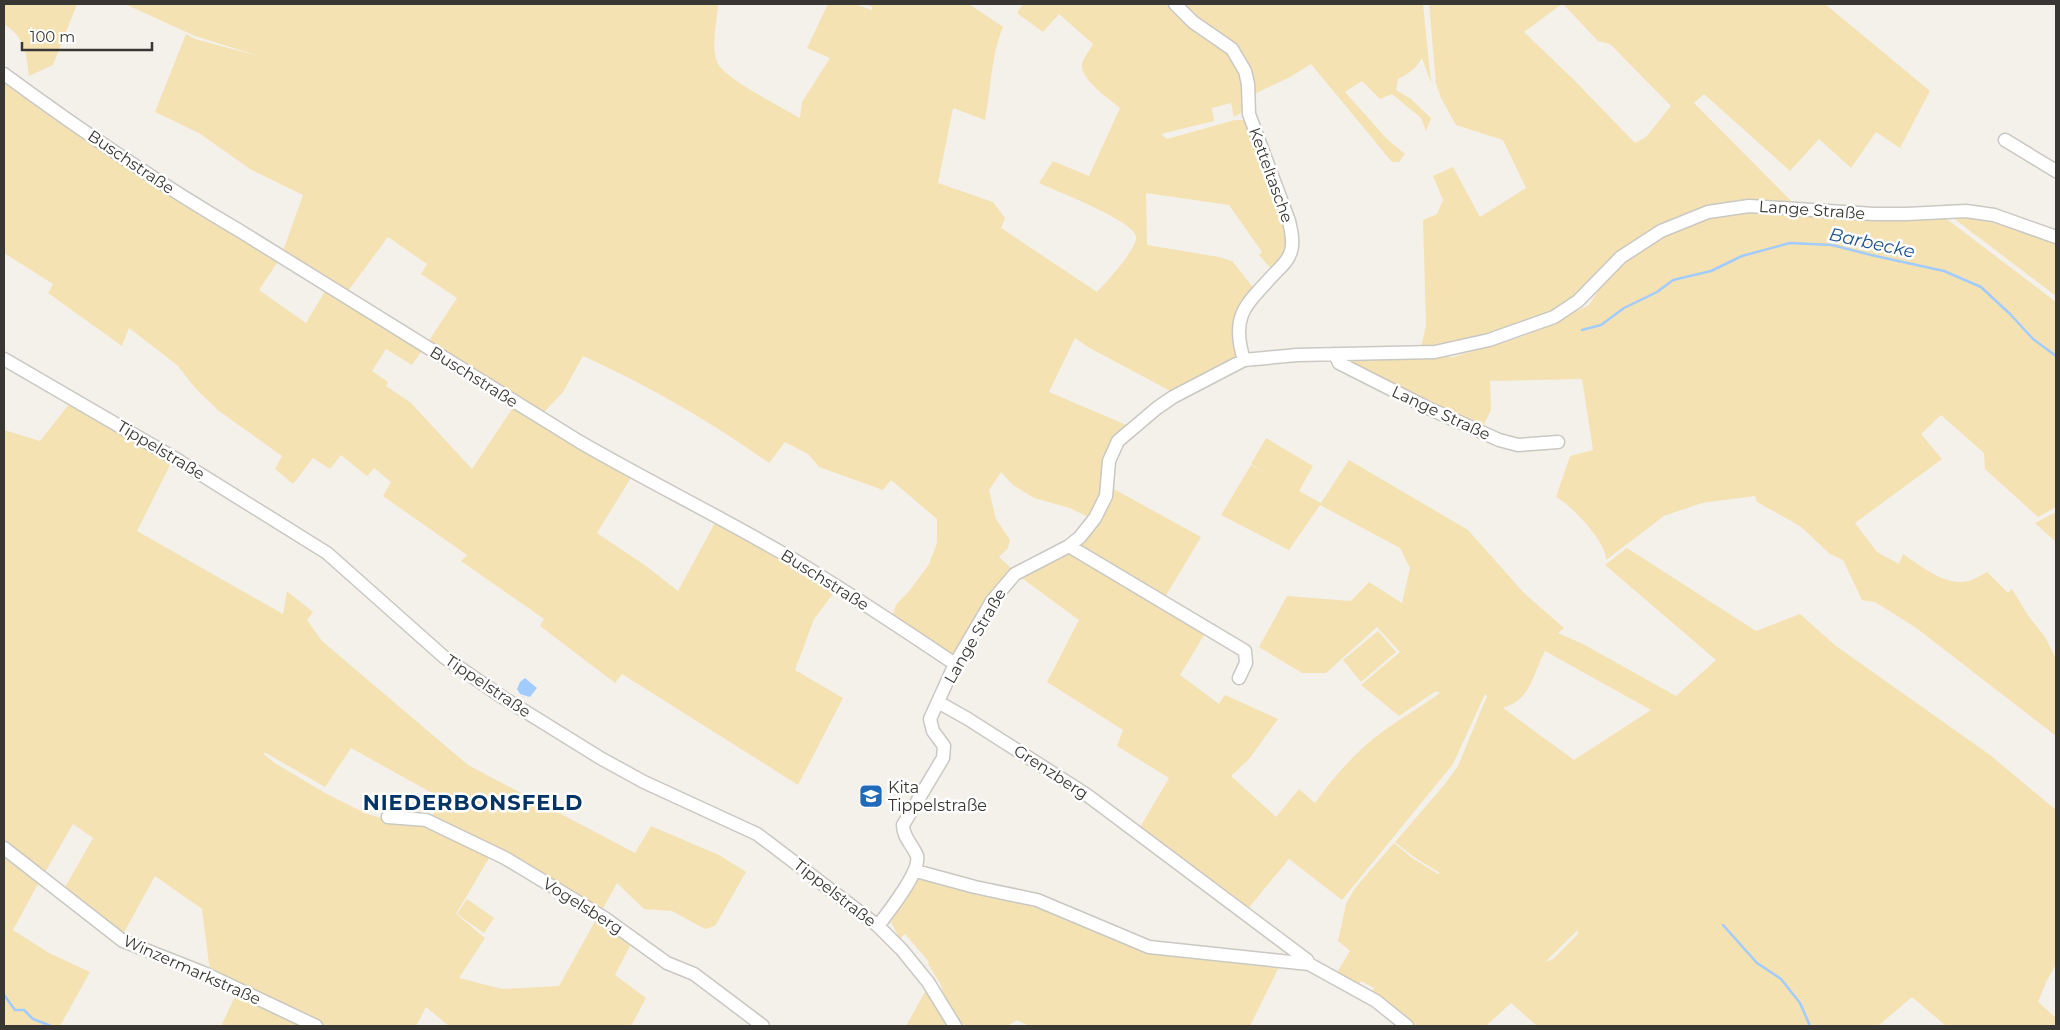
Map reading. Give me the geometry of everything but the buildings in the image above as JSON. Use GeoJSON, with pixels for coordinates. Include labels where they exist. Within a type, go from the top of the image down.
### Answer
{"type":"FeatureCollection","features":[{"type":"Feature","properties":{"kind":"street","name":"Ketteltasche"},"geometry":{"type":"LineString","coordinates":[[1175,4],[1193,22],[1232,49],[1245,71],[1248,84],[1249,114],[1289,221],[1291,251],[1287,260],[1255,295],[1238,324],[1238,335],[1244,360]]}},
{"type":"Feature","properties":{"kind":"street","name":"Buschstraße"},"geometry":{"type":"LineString","coordinates":[[4,74],[62,116],[192,203],[240,230],[580,442],[796,561],[955,664]]}},
{"type":"Feature","properties":{"kind":"street"},"geometry":{"type":"LineString","coordinates":[[2005,140],[2056,171]]}},
{"type":"Feature","properties":{"kind":"street","name":"Lange Straße"},"geometry":{"type":"LineString","coordinates":[[938,702],[955,664],[992,601],[1008,581],[1022,569],[1070,546],[1088,528],[1106,496],[1109,461],[1118,441],[1173,397],[1244,360],[1335,354],[1442,351],[1483,342],[1554,317],[1578,301],[1621,257],[1661,231],[1708,212],[1749,206],[1874,214],[1966,211],[1994,215],[2056,237]]}},
{"type":"Feature","properties":{"kind":"street","name":"Lange Straße"},"geometry":{"type":"LineString","coordinates":[[1335,354],[1339,363],[1428,408],[1499,440],[1518,445],[1558,442]]}},
{"type":"Feature","properties":{"kind":"street","name":"Tippelstraße"},"geometry":{"type":"LineString","coordinates":[[4,359],[181,462],[301,536],[334,559],[444,658],[502,697],[602,759],[644,782],[757,834],[878,926],[918,969],[955,1026]]}},
{"type":"Feature","properties":{"kind":"street"},"geometry":{"type":"LineString","coordinates":[[1070,546],[1246,651],[1246,663],[1239,678]]}},
{"type":"Feature","properties":{"kind":"street"},"geometry":{"type":"LineString","coordinates":[[878,926],[916,870],[917,857],[904,835],[903,825],[944,754],[943,743],[933,731],[930,722],[938,702]]}},
{"type":"Feature","properties":{"kind":"street","name":"Grenzberg"},"geometry":{"type":"LineString","coordinates":[[938,702],[1087,795],[1307,960],[1309,964]]}},
{"type":"Feature","properties":{"kind":"street","name":"Vogelsberg"},"geometry":{"type":"LineString","coordinates":[[388,817],[426,820],[505,858],[606,919],[667,963],[694,974],[763,1026]]}},
{"type":"Feature","properties":{"kind":"street","name":"Winzermarkstraße"},"geometry":{"type":"LineString","coordinates":[[4,848],[123,941],[204,973],[316,1026]]}},
{"type":"Feature","properties":{"kind":"street","name":"Grenzberg"},"geometry":{"type":"LineString","coordinates":[[916,870],[975,887],[1037,900],[1149,947],[1309,964],[1376,1001],[1407,1026]]}},
{"type":"Feature","properties":{"kind":"shaded area"},"geometry":{"type":"Polygon","coordinates":[[[4,4],[77,4],[53,65],[29,76],[24,47],[17,35],[4,24],[4,4]]]}},
{"type":"Feature","properties":{"kind":"shaded area"},"geometry":{"type":"Polygon","coordinates":[[[125,4],[718,4],[714,48],[717,62],[722,69],[741,84],[800,118],[802,102],[830,58],[807,48],[828,4],[855,4],[872,10],[872,7],[865,4],[969,4],[1003,27],[996,49],[985,120],[953,108],[938,183],[993,202],[1005,218],[1001,228],[1097,292],[1114,274],[1127,256],[1136,241],[1136,236],[1131,229],[1108,214],[1039,183],[1053,161],[1089,176],[1120,108],[1090,82],[1083,70],[1082,64],[1093,44],[1059,14],[1043,32],[1017,13],[1023,4],[1173,4],[1214,38],[1244,72],[1247,109],[1234,117],[1231,103],[1212,108],[1214,121],[1161,134],[1167,139],[1235,120],[1247,120],[1287,227],[1286,246],[1281,260],[1273,271],[1259,255],[1262,252],[1229,205],[1146,193],[1147,245],[1219,257],[1232,261],[1255,290],[1236,360],[1174,393],[1088,347],[1075,338],[1049,392],[1129,426],[1090,518],[1070,508],[1034,498],[1013,485],[1001,472],[989,490],[996,519],[1010,540],[1008,548],[999,557],[1012,569],[988,600],[955,658],[891,619],[896,605],[910,590],[929,564],[937,543],[937,519],[891,480],[883,490],[819,467],[808,454],[785,442],[769,463],[679,405],[583,356],[563,392],[541,415],[426,345],[457,298],[421,274],[427,264],[388,237],[345,295],[282,254],[303,195],[250,169],[199,133],[155,112],[186,34],[195,39],[259,56],[195,36],[125,4]]]}},
{"type":"Feature","properties":{"kind":"shaded area"},"geometry":{"type":"Polygon","coordinates":[[[1177,4],[1423,4],[1431,83],[1422,58],[1412,71],[1398,79],[1396,90],[1411,99],[1431,118],[1426,131],[1421,118],[1392,94],[1380,99],[1362,81],[1345,92],[1387,139],[1405,154],[1399,162],[1392,162],[1311,64],[1290,77],[1250,96],[1233,48],[1177,4]]]}},
{"type":"Feature","properties":{"kind":"shaded area"},"geometry":{"type":"Polygon","coordinates":[[[1429,4],[1562,4],[1524,32],[1635,143],[1646,137],[1671,106],[1610,44],[1598,41],[1563,4],[1825,4],[1930,91],[1900,148],[1876,132],[1851,168],[1819,139],[1790,171],[1704,94],[1694,103],[1793,203],[1661,227],[1576,299],[1531,323],[1489,337],[1421,348],[1426,325],[1423,220],[1437,214],[1443,200],[1433,176],[1453,167],[1480,217],[1526,188],[1503,140],[1456,125],[1441,98],[1436,84],[1429,4]]]}},
{"type":"Feature","properties":{"kind":"shaded area"},"geometry":{"type":"Polygon","coordinates":[[[4,77],[41,110],[281,257],[259,290],[306,323],[327,288],[423,349],[412,365],[386,349],[372,371],[388,382],[386,386],[411,403],[472,469],[514,406],[578,449],[632,476],[597,533],[646,566],[678,591],[716,521],[836,590],[814,619],[795,670],[843,698],[798,785],[622,674],[615,683],[540,626],[544,619],[461,561],[467,555],[383,496],[391,482],[374,468],[367,476],[341,455],[330,469],[313,458],[293,484],[275,469],[282,456],[219,411],[196,389],[177,365],[129,328],[122,346],[48,293],[53,284],[4,253],[4,77]]]}},
{"type":"Feature","properties":{"kind":"shaded area"},"geometry":{"type":"Polygon","coordinates":[[[1744,212],[1944,217],[2056,302],[2056,507],[2038,517],[1985,469],[1984,453],[1941,415],[1921,434],[1942,459],[1855,523],[1877,552],[1899,564],[1903,554],[1934,574],[1960,582],[1969,581],[1987,572],[2008,593],[2012,589],[2027,614],[2045,637],[2056,659],[2056,736],[1915,627],[1875,602],[1862,600],[1843,560],[1830,554],[1800,526],[1757,502],[1755,496],[1702,503],[1664,516],[1606,560],[1605,552],[1595,534],[1579,516],[1556,497],[1570,456],[1593,450],[1582,379],[1490,381],[1491,410],[1481,430],[1348,365],[1352,360],[1453,357],[1518,338],[1544,328],[1589,305],[1604,282],[1621,262],[1660,237],[1698,220],[1722,214],[1744,212]]]}},
{"type":"Feature","properties":{"kind":"shaded area"},"geometry":{"type":"Polygon","coordinates":[[[1956,217],[1995,222],[2056,243],[2056,296],[1961,224],[1956,220],[1956,217]]]}},
{"type":"Feature","properties":{"kind":"shaded area"},"geometry":{"type":"Polygon","coordinates":[[[70,403],[172,461],[137,531],[283,614],[287,591],[313,612],[307,620],[322,641],[468,765],[635,853],[651,826],[719,855],[746,872],[715,926],[705,929],[672,911],[644,909],[617,883],[601,912],[431,818],[441,798],[351,748],[325,787],[263,753],[273,762],[325,793],[367,814],[389,820],[417,821],[492,853],[456,914],[485,938],[459,978],[502,989],[559,986],[598,916],[633,940],[615,975],[646,998],[631,1026],[449,1026],[426,1007],[416,1026],[324,1026],[210,972],[202,909],[155,876],[122,936],[63,891],[93,838],[73,824],[43,876],[4,845],[4,430],[40,441],[70,403]]]}},
{"type":"Feature","properties":{"kind":"shaded area"},"geometry":{"type":"Polygon","coordinates":[[[1266,438],[1313,466],[1299,491],[1321,503],[1349,460],[1468,530],[1524,593],[1564,628],[1558,633],[1583,644],[1676,696],[1716,660],[1605,565],[1627,548],[1756,631],[1800,614],[1836,646],[1990,755],[2056,810],[2056,964],[2038,1002],[2056,1018],[2056,1026],[1946,1026],[1912,997],[1878,1026],[1537,1026],[1511,1003],[1486,1026],[1410,1026],[1370,995],[1374,988],[1361,981],[1357,988],[1335,976],[1350,951],[1338,941],[1346,904],[1355,888],[1394,843],[1412,858],[1438,874],[1440,873],[1414,857],[1395,842],[1458,766],[1487,696],[1485,694],[1453,764],[1342,900],[1289,859],[1246,911],[1139,829],[1169,778],[1117,746],[1123,730],[1047,682],[1079,620],[1019,576],[1072,551],[1207,630],[1180,675],[1219,704],[1225,695],[1278,719],[1249,759],[1231,776],[1276,817],[1299,789],[1315,803],[1338,773],[1375,737],[1440,693],[1436,691],[1399,716],[1361,685],[1400,652],[1377,627],[1326,673],[1302,673],[1259,647],[1287,596],[1351,601],[1369,582],[1402,603],[1410,568],[1400,548],[1320,505],[1289,550],[1221,515],[1251,465],[1267,474],[1251,464],[1266,438]],[[1545,651],[1525,693],[1520,699],[1503,708],[1574,760],[1651,710],[1545,651]],[[1578,930],[1545,962],[1553,959],[1578,934],[1578,930]]]}},
{"type":"Feature","properties":{"kind":"shaded area"},"geometry":{"type":"Polygon","coordinates":[[[1112,488],[1201,537],[1164,599],[1077,547],[1112,488]]]}},
{"type":"Feature","properties":{"kind":"shaded area"},"geometry":{"type":"Polygon","coordinates":[[[2056,512],[2056,542],[2035,523],[2056,512]]]}},
{"type":"Feature","properties":{"kind":"shaded area"},"geometry":{"type":"Polygon","coordinates":[[[1378,631],[1396,652],[1361,682],[1343,660],[1378,631]]]}},
{"type":"Feature","properties":{"kind":"shaded area"},"geometry":{"type":"Polygon","coordinates":[[[4,852],[39,882],[13,930],[49,953],[90,972],[60,1026],[4,1026],[4,852]]]}},
{"type":"Feature","properties":{"kind":"shaded area"},"geometry":{"type":"Polygon","coordinates":[[[919,878],[1025,900],[1146,951],[1168,955],[1280,965],[1250,1026],[1029,1026],[1017,1020],[1007,1026],[959,1026],[948,1007],[941,985],[928,964],[929,962],[905,934],[900,939],[891,922],[902,901],[919,878]]]}},
{"type":"Feature","properties":{"kind":"shaded area"},"geometry":{"type":"Polygon","coordinates":[[[467,899],[494,918],[484,933],[457,914],[467,899]]]}},
{"type":"Feature","properties":{"kind":"shaded area"},"geometry":{"type":"Polygon","coordinates":[[[926,990],[948,1026],[906,1026],[926,990]]]}},
{"type":"Feature","properties":{"kind":"shaded area"},"geometry":{"type":"Polygon","coordinates":[[[237,992],[308,1026],[221,1026],[237,992]]]}},
{"type":"Feature","properties":{"kind":"water"},"geometry":{"type":"Polygon","coordinates":[[[525,678],[537,688],[530,697],[520,694],[517,689],[520,682],[525,678]]]}},
{"type":"Feature","properties":{"kind":"waterway","name":"Barbecke"},"geometry":{"type":"LineString","coordinates":[[1582,330],[1601,325],[1624,308],[1657,292],[1673,280],[1711,271],[1742,256],[1790,243],[1832,245],[1944,271],[1981,287],[2033,339],[2056,356]]}},
{"type":"Feature","properties":{"kind":"waterway"},"geometry":{"type":"LineString","coordinates":[[1723,925],[1757,963],[1781,979],[1800,1003],[1810,1026]]}},
{"type":"Feature","properties":{"kind":"waterway"},"geometry":{"type":"LineString","coordinates":[[4,995],[15,1010],[24,1010],[33,1019],[51,1026]]}},
{"type":"Feature","properties":{"kind":"place","name":"Kita Tippelstraße"},"geometry":{"type":"Point","coordinates":[871,796]}},
{"type":"Feature","properties":{"kind":"district","name":"NIEDERBONSFELD"},"geometry":{"type":"Point","coordinates":[473,802]}}]}
